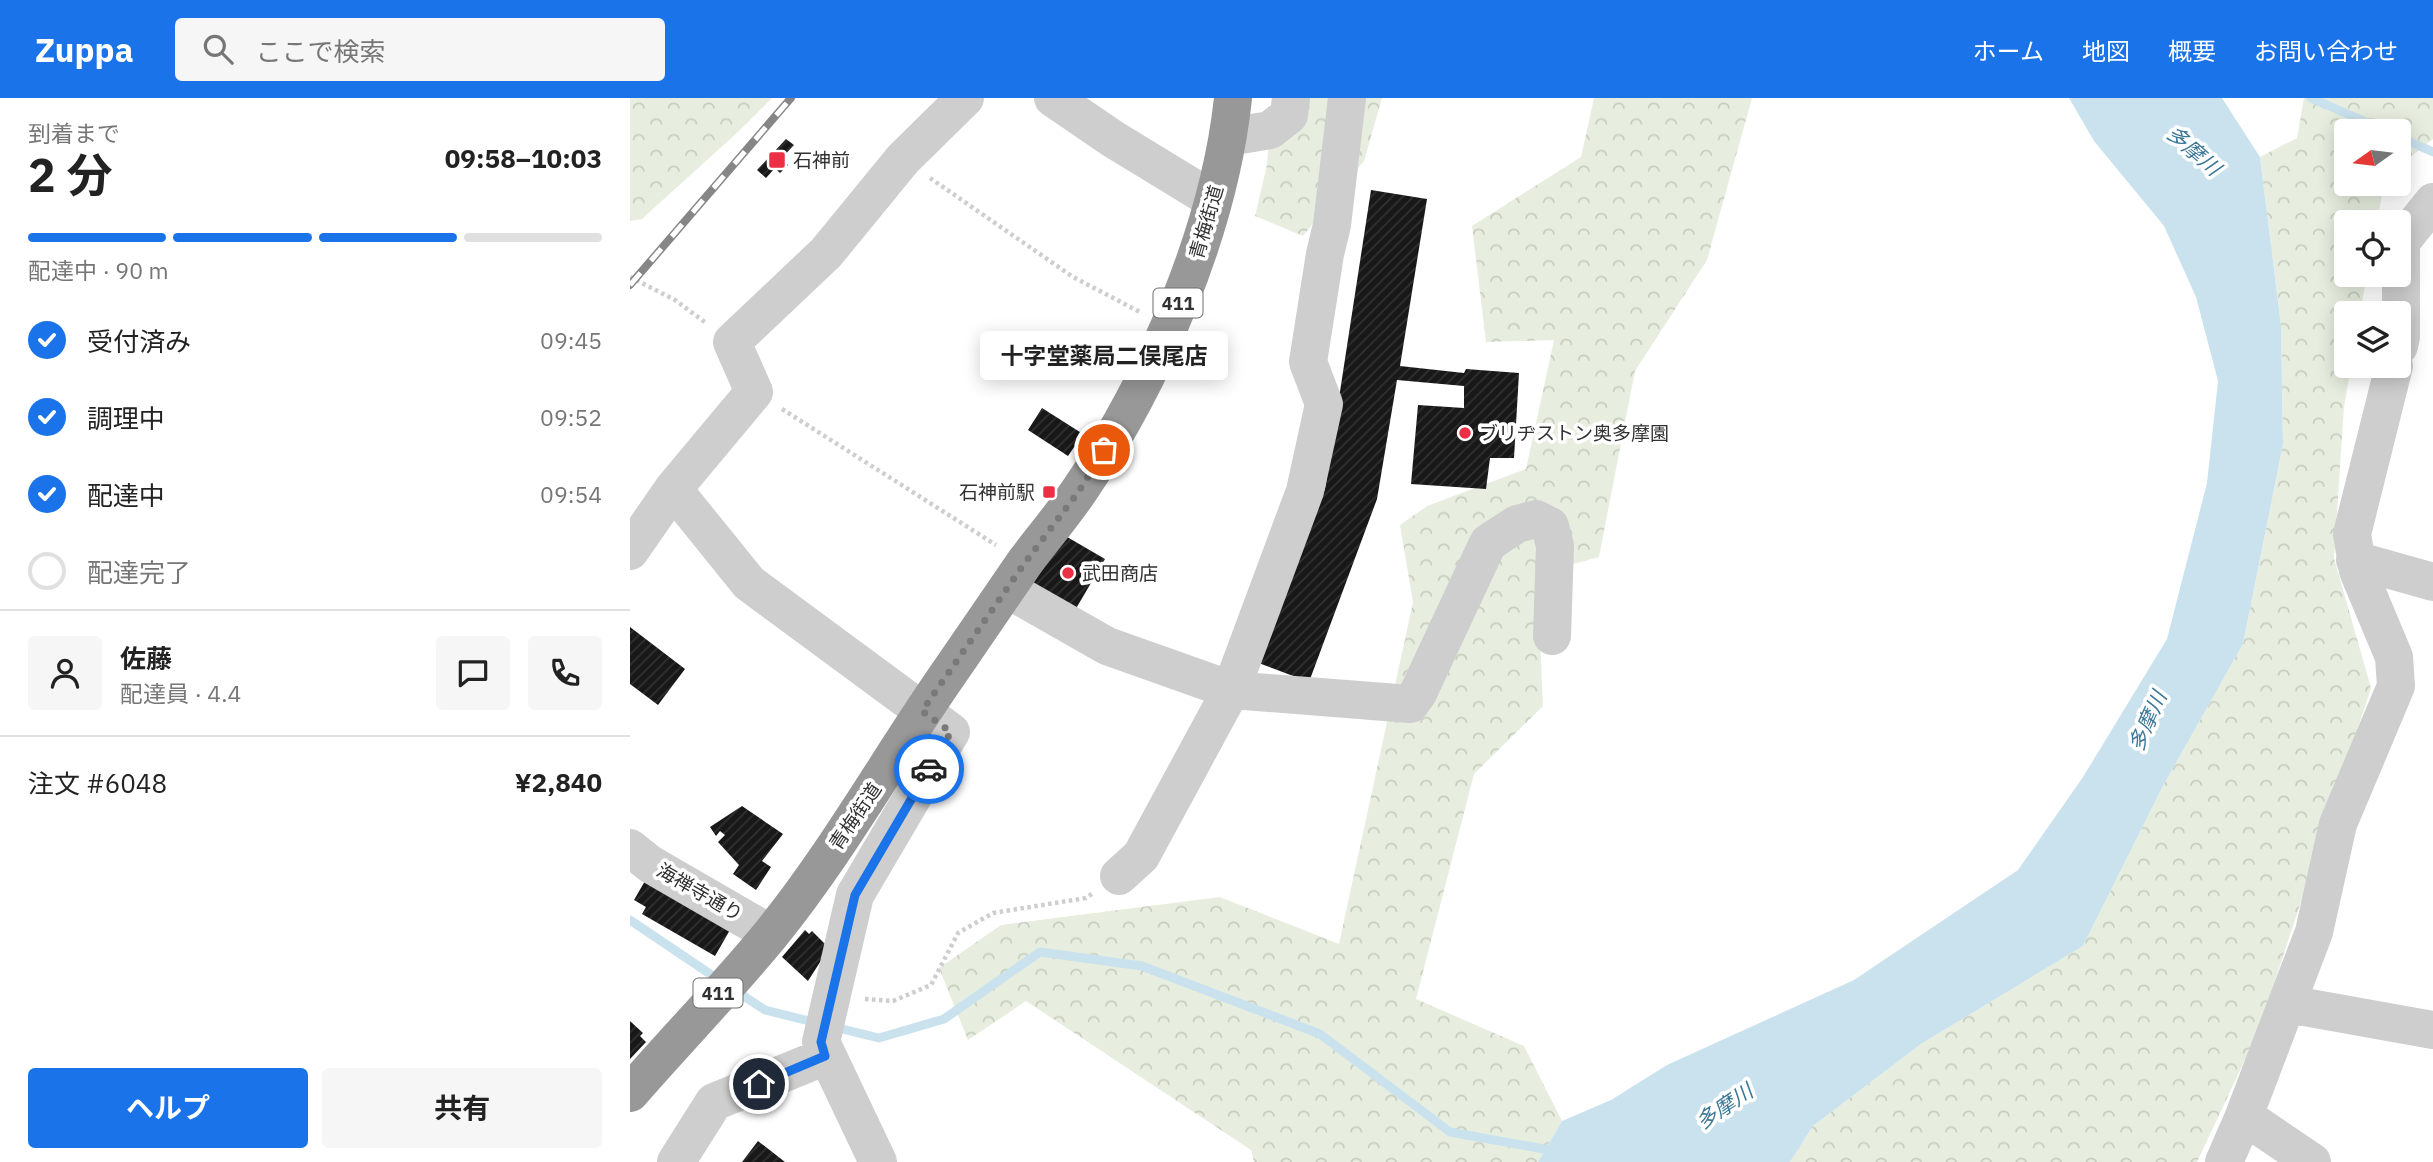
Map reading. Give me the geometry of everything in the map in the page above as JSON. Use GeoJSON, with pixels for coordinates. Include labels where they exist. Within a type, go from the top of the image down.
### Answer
{"type":"FeatureCollection","features":[{"type":"Feature","properties":{"kind":"highway","name":"青梅街道"},"geometry":{"type":"LineString","coordinates":[[630,1093],[771,934],[865,805],[922,711],[1079,491],[1128,410],[1195,262],[1229,137],[1233,98]]}},
{"type":"Feature","properties":{"kind":"street"},"geometry":{"type":"LineString","coordinates":[[630,551],[673,489],[754,392],[732,342],[826,253],[903,159],[965,98]]}},
{"type":"Feature","properties":{"kind":"street"},"geometry":{"type":"LineString","coordinates":[[1054,98],[1113,139],[1213,200]]}},
{"type":"Feature","properties":{"kind":"street"},"geometry":{"type":"LineString","coordinates":[[1229,137],[1270,130],[1289,114],[1291,98]]}},
{"type":"Feature","properties":{"kind":"street"},"geometry":{"type":"LineString","coordinates":[[1119,876],[1141,856],[1231,690],[1305,491],[1324,404],[1308,362],[1332,225],[1347,98]]}},
{"type":"Feature","properties":{"kind":"street"},"geometry":{"type":"LineString","coordinates":[[2402,301],[2401,242],[2433,202]]}},
{"type":"Feature","properties":{"kind":"street"},"geometry":{"type":"LineString","coordinates":[[2224,1162],[2314,932],[2338,824],[2396,687],[2394,657],[2355,560],[2352,534],[2391,378]]}},
{"type":"Feature","properties":{"kind":"street"},"geometry":{"type":"LineString","coordinates":[[673,489],[749,583],[951,732],[855,895],[823,1049],[878,1162]]}},
{"type":"Feature","properties":{"kind":"street"},"geometry":{"type":"LineString","coordinates":[[1016,576],[1107,646],[1231,690],[1410,704],[1488,543],[1517,524],[1536,519],[1550,526],[1555,546],[1552,636]]}},
{"type":"Feature","properties":{"kind":"street"},"geometry":{"type":"LineString","coordinates":[[2355,560],[2433,582]]}},
{"type":"Feature","properties":{"kind":"street","name":"海禅寺通り"},"geometry":{"type":"LineString","coordinates":[[630,849],[650,864],[771,934]]}},
{"type":"Feature","properties":{"kind":"street"},"geometry":{"type":"LineString","coordinates":[[2287,1004],[2433,1030]]}},
{"type":"Feature","properties":{"kind":"street"},"geometry":{"type":"LineString","coordinates":[[676,1162],[714,1102],[823,1049]]}},
{"type":"Feature","properties":{"kind":"street"},"geometry":{"type":"LineString","coordinates":[[2244,1116],[2312,1162]]}},
{"type":"Feature","properties":{"kind":"path"},"geometry":{"type":"LineString","coordinates":[[903,159],[1073,277],[1168,326]]}},
{"type":"Feature","properties":{"kind":"path"},"geometry":{"type":"LineString","coordinates":[[630,278],[675,300],[732,342]]}},
{"type":"Feature","properties":{"kind":"path"},"geometry":{"type":"LineString","coordinates":[[754,392],[1016,576]]}},
{"type":"Feature","properties":{"kind":"path"},"geometry":{"type":"LineString","coordinates":[[832,997],[893,1001],[931,985],[958,933],[993,913],[1086,898],[1119,876]]}},
{"type":"Feature","properties":{"kind":"green space"},"geometry":{"type":"Polygon","coordinates":[[[630,98],[772,98],[642,219],[630,221],[630,98]]]}},
{"type":"Feature","properties":{"kind":"green space"},"geometry":{"type":"Polygon","coordinates":[[[1272,98],[1382,98],[1364,161],[1303,236],[1255,216],[1267,165],[1272,98]]]}},
{"type":"Feature","properties":{"kind":"green space"},"geometry":{"type":"Polygon","coordinates":[[[1594,98],[1752,98],[1707,260],[1635,371],[1599,557],[1537,574],[1543,706],[1474,774],[1416,999],[1524,1046],[1562,1121],[1538,1162],[1254,1162],[1251,1150],[1026,1001],[968,1040],[939,968],[1001,925],[1220,897],[1339,944],[1413,602],[1400,525],[1427,506],[1526,469],[1554,340],[1486,342],[1472,226],[1581,157],[1594,98]]]}},
{"type":"Feature","properties":{"kind":"green space"},"geometry":{"type":"Polygon","coordinates":[[[2304,98],[2433,98],[2433,139],[2412,156],[2412,119],[2334,119],[2334,196],[2382,196],[2379,210],[2334,210],[2334,287],[2365,287],[2362,301],[2334,301],[2334,378],[2349,378],[2344,407],[2334,558],[2371,688],[2259,1030],[2197,1162],[1790,1162],[1813,1126],[1921,1044],[2083,946],[2163,786],[2243,644],[2283,444],[2281,325],[2260,157],[2297,138],[2304,98]]]}},
{"type":"Feature","properties":{"kind":"water","name":"多摩川"},"geometry":{"type":"Polygon","coordinates":[[[2069,98],[2222,98],[2260,157],[2281,325],[2283,444],[2243,644],[2163,786],[2083,946],[1921,1044],[1813,1126],[1790,1162],[1538,1162],[1562,1121],[1611,1100],[1667,1065],[1854,980],[2018,870],[2083,777],[2167,639],[2207,483],[2218,381],[2196,297],[2164,226],[2094,141],[2069,98]]]}},
{"type":"Feature","properties":{"kind":"building"},"geometry":{"type":"Polygon","coordinates":[[[786,139],[794,145],[781,159],[788,165],[780,173],[775,168],[766,178],[757,170],[786,139]]]}},
{"type":"Feature","properties":{"kind":"building","name":"ブリヂストン奥多摩園"},"geometry":{"type":"Polygon","coordinates":[[[1371,190],[1427,199],[1400,366],[1464,373],[1466,369],[1519,373],[1514,458],[1490,458],[1486,489],[1411,484],[1418,405],[1464,408],[1464,386],[1397,380],[1377,499],[1309,682],[1256,662],[1325,489],[1371,190]]]}},
{"type":"Feature","properties":{"kind":"building"},"geometry":{"type":"Polygon","coordinates":[[[1042,408],[1083,434],[1068,456],[1028,430],[1042,408]]]}},
{"type":"Feature","properties":{"kind":"building","name":"武田商店"},"geometry":{"type":"Polygon","coordinates":[[[1062,534],[1105,559],[1074,612],[1031,587],[1062,534]]]}},
{"type":"Feature","properties":{"kind":"building"},"geometry":{"type":"Polygon","coordinates":[[[630,627],[685,669],[658,705],[630,684],[630,627]]]}},
{"type":"Feature","properties":{"kind":"building"},"geometry":{"type":"Polygon","coordinates":[[[742,806],[783,834],[762,861],[771,867],[756,890],[733,874],[739,865],[718,842],[725,835],[720,831],[716,836],[710,827],[742,806]]]}},
{"type":"Feature","properties":{"kind":"building"},"geometry":{"type":"Polygon","coordinates":[[[649,874],[734,923],[715,956],[642,914],[646,907],[634,900],[649,874]]]}},
{"type":"Feature","properties":{"kind":"building"},"geometry":{"type":"Polygon","coordinates":[[[805,930],[809,934],[812,931],[829,948],[808,981],[782,957],[805,930]]]}},
{"type":"Feature","properties":{"kind":"building"},"geometry":{"type":"Polygon","coordinates":[[[630,1021],[643,1033],[640,1036],[646,1042],[630,1059],[630,1021]]]}},
{"type":"Feature","properties":{"kind":"building"},"geometry":{"type":"Polygon","coordinates":[[[758,1141],[785,1162],[742,1162],[758,1141]]]}},
{"type":"Feature","properties":{"kind":"waterway"},"geometry":{"type":"LineString","coordinates":[[2311,98],[2359,119]]}},
{"type":"Feature","properties":{"kind":"waterway"},"geometry":{"type":"LineString","coordinates":[[2412,143],[2433,152]]}},
{"type":"Feature","properties":{"kind":"waterway"},"geometry":{"type":"LineString","coordinates":[[630,920],[719,980]]}},
{"type":"Feature","properties":{"kind":"waterway"},"geometry":{"type":"LineString","coordinates":[[834,1027],[879,1038],[944,1019],[1040,952],[1142,966],[1320,1034],[1450,1132],[1555,1151]]}},
{"type":"Feature","properties":{"kind":"waterway"},"geometry":{"type":"LineString","coordinates":[[733,989],[765,1010],[817,1023]]}},
{"type":"Feature","properties":{"kind":"railway"},"geometry":{"type":"LineString","coordinates":[[630,285],[791,98]]}},
{"type":"Feature","properties":{"kind":"way so far"},"geometry":{"type":"LineString","coordinates":[[929,769],[951,732],[922,711],[1024,564],[1079,491],[1104,450]]}},
{"type":"Feature","properties":{"kind":"place","name":"石神前"},"geometry":{"type":"Point","coordinates":[777,160]}},
{"type":"Feature","properties":{"kind":"place","name":"ブリヂストン奥多摩園"},"geometry":{"type":"Point","coordinates":[1465,433]}},
{"type":"Feature","properties":{"kind":"place","name":"十字堂薬局二俣尾店"},"geometry":{"type":"Point","coordinates":[1104,450]}},
{"type":"Feature","properties":{"kind":"place","name":"石神前駅"},"geometry":{"type":"Point","coordinates":[1049,492]}},
{"type":"Feature","properties":{"kind":"place","name":"武田商店"},"geometry":{"type":"Point","coordinates":[1068,573]}},
{"type":"Feature","properties":{"kind":"route"},"geometry":{"type":"LineString","coordinates":[[759,1084],[825,1056],[821,1042],[855,895],[929,769]]}}]}
